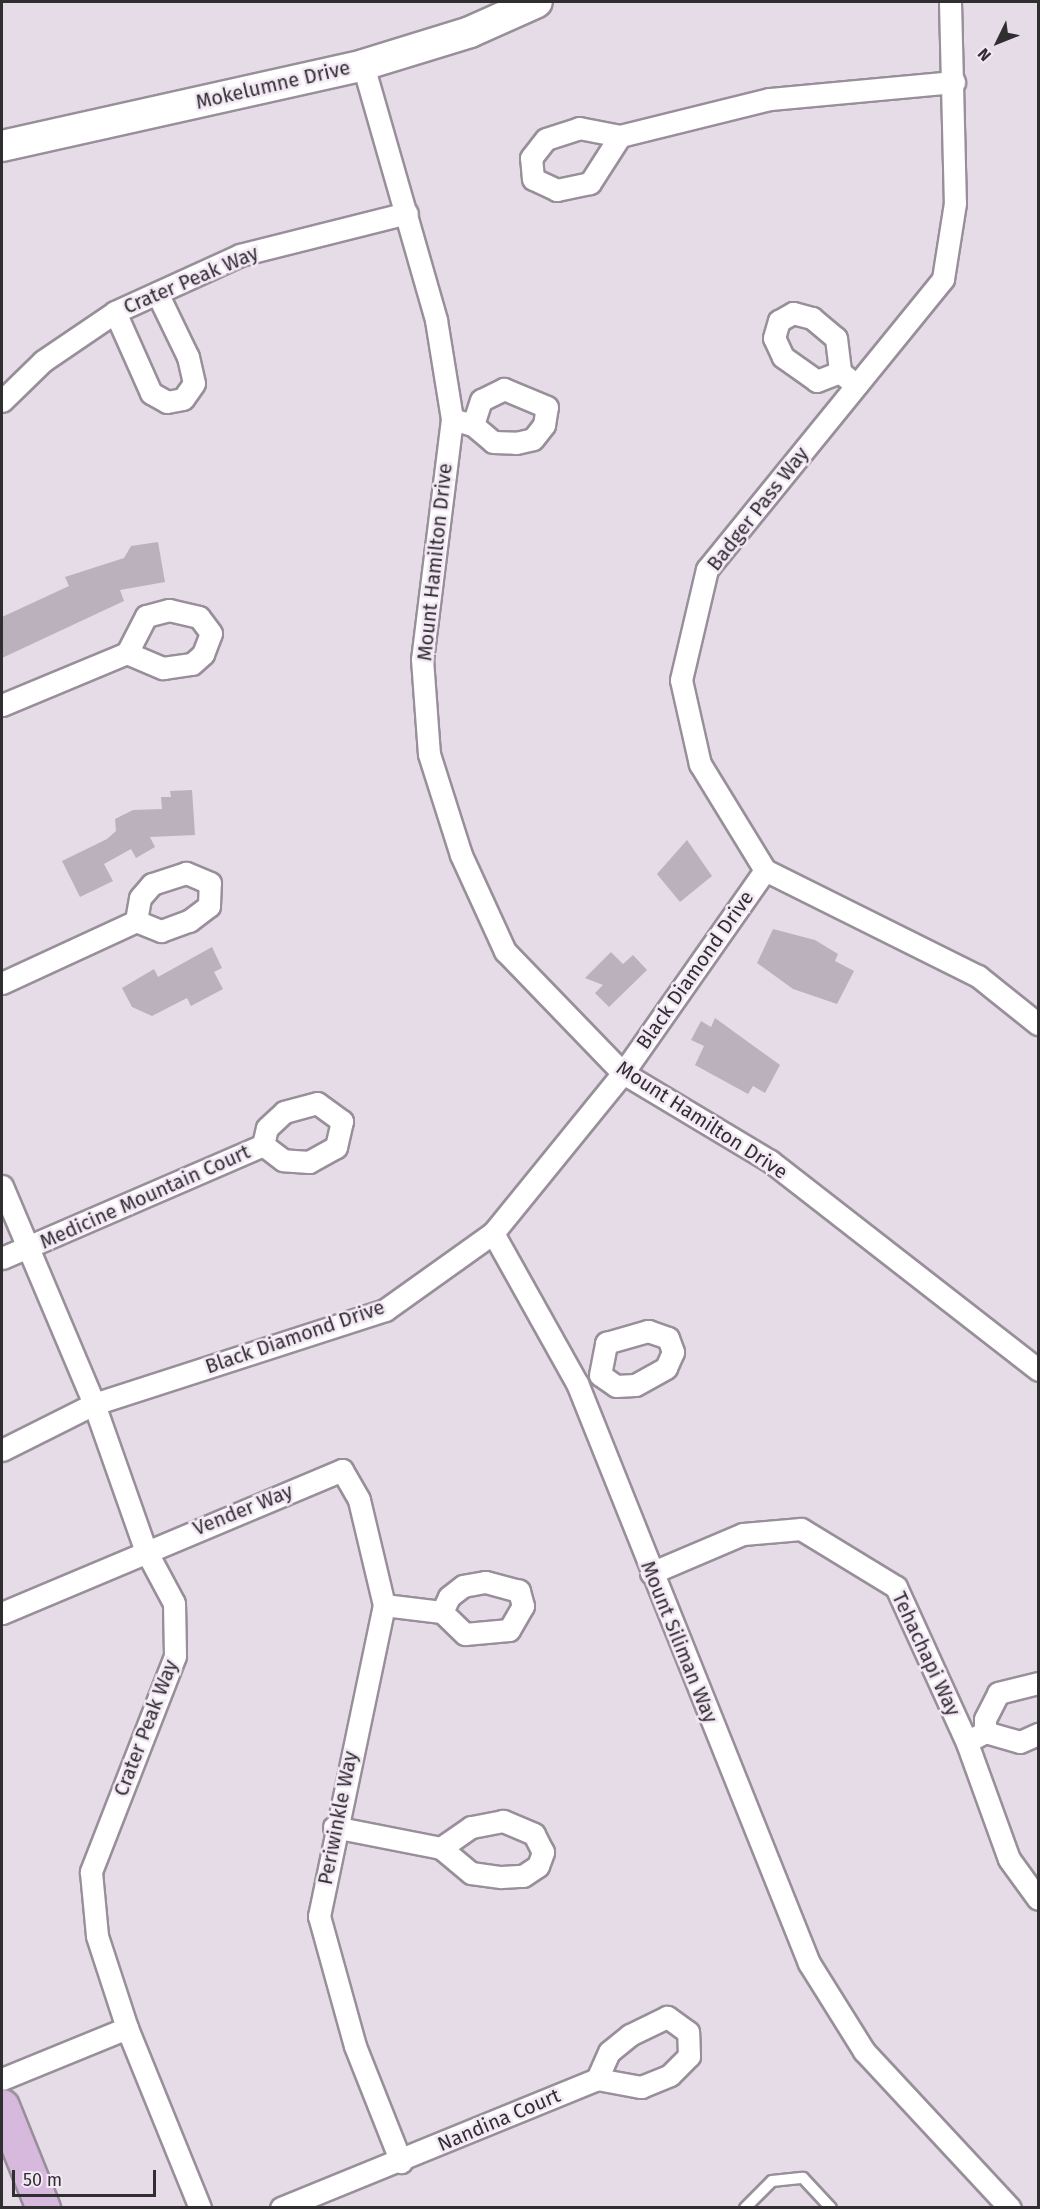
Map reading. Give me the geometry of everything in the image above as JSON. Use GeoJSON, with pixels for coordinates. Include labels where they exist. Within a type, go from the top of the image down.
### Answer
{"type":"FeatureCollection","features":[{"type":"Feature","properties":{"kind":"main road"},"geometry":{"type":"LineString","coordinates":[[2,2106],[43,2208]]}},
{"type":"Feature","properties":{"kind":"street","name":"Mokelumne Drive"},"geometry":{"type":"LineString","coordinates":[[2,146],[363,65],[470,32],[537,2]]}},
{"type":"Feature","properties":{"kind":"street","name":"Badger Pass Way"},"geometry":{"type":"LineString","coordinates":[[765,870],[700,764],[681,680],[707,569],[848,379],[943,279],[955,203],[951,2]]}},
{"type":"Feature","properties":{"kind":"street","name":"Mount Hamilton Drive"},"geometry":{"type":"LineString","coordinates":[[363,65],[436,320],[452,419],[422,659],[429,754],[461,855],[505,951],[623,1073],[770,1161],[1038,1370]]}},
{"type":"Feature","properties":{"kind":"street"},"geometry":{"type":"LineString","coordinates":[[620,136],[770,99],[954,82]]}},
{"type":"Feature","properties":{"kind":"street","name":"Crater Peak Way"},"geometry":{"type":"LineString","coordinates":[[2,401],[43,361],[115,312],[240,255],[407,213]]}},
{"type":"Feature","properties":{"kind":"street"},"geometry":{"type":"LineString","coordinates":[[115,312],[151,393],[167,402],[183,399],[194,382],[157,293]]}},
{"type":"Feature","properties":{"kind":"street"},"geometry":{"type":"LineString","coordinates":[[452,419],[473,425]]}},
{"type":"Feature","properties":{"kind":"street"},"geometry":{"type":"LineString","coordinates":[[2,705],[127,653]]}},
{"type":"Feature","properties":{"kind":"street"},"geometry":{"type":"LineString","coordinates":[[765,870],[978,976],[1038,1024]]}},
{"type":"Feature","properties":{"kind":"street","name":"Black Diamond Drive"},"geometry":{"type":"LineString","coordinates":[[2,1450],[94,1404],[385,1310],[493,1233],[623,1073],[765,870]]}},
{"type":"Feature","properties":{"kind":"street"},"geometry":{"type":"LineString","coordinates":[[2,983],[136,921]]}},
{"type":"Feature","properties":{"kind":"street","name":"Medicine Mountain Court"},"geometry":{"type":"LineString","coordinates":[[2,1258],[263,1145]]}},
{"type":"Feature","properties":{"kind":"street","name":"Crater Peak Way"},"geometry":{"type":"LineString","coordinates":[[2,1186],[26,1249],[94,1404],[145,1550],[174,1603],[175,1656],[91,1872],[96,1936],[127,2028],[200,2208]]}},
{"type":"Feature","properties":{"kind":"street","name":"Mount Siliman Way"},"geometry":{"type":"LineString","coordinates":[[493,1233],[577,1383],[651,1573],[809,1963],[864,2051],[1010,2208]]}},
{"type":"Feature","properties":{"kind":"street"},"geometry":{"type":"LineString","coordinates":[[577,1383],[600,1375]]}},
{"type":"Feature","properties":{"kind":"street","name":"Vender Way"},"geometry":{"type":"LineString","coordinates":[[2,1614],[145,1550],[342,1470]]}},
{"type":"Feature","properties":{"kind":"street","name":"Periwinkle Way"},"geometry":{"type":"LineString","coordinates":[[342,1470],[359,1500],[384,1605],[334,1827],[319,1916],[355,2046],[401,2162]]}},
{"type":"Feature","properties":{"kind":"street","name":"Tehachapi Way"},"geometry":{"type":"LineString","coordinates":[[651,1573],[743,1534],[801,1529],[896,1587],[976,1737],[1010,1859],[1038,1899]]}},
{"type":"Feature","properties":{"kind":"street"},"geometry":{"type":"LineString","coordinates":[[384,1605],[442,1612]]}},
{"type":"Feature","properties":{"kind":"street"},"geometry":{"type":"LineString","coordinates":[[1038,1683],[998,1693],[976,1737],[1020,1742],[1038,1734]]}},
{"type":"Feature","properties":{"kind":"street"},"geometry":{"type":"LineString","coordinates":[[334,1827],[441,1848]]}},
{"type":"Feature","properties":{"kind":"street"},"geometry":{"type":"LineString","coordinates":[[2,2079],[127,2028]]}},
{"type":"Feature","properties":{"kind":"street","name":"Nandina Court"},"geometry":{"type":"LineString","coordinates":[[281,2208],[401,2162],[597,2079]]}},
{"type":"Feature","properties":{"kind":"lane"},"geometry":{"type":"LineString","coordinates":[[745,2208],[772,2181],[803,2178],[831,2208]]}},
{"type":"Feature","properties":{"kind":"building"},"geometry":{"type":"Polygon","coordinates":[[[158,542],[165,582],[120,590],[124,601],[2,658],[2,617],[69,586],[65,577],[124,558],[131,546],[158,542]]]}},
{"type":"Feature","properties":{"kind":"building"},"geometry":{"type":"Polygon","coordinates":[[[192,790],[195,835],[150,837],[155,847],[136,858],[131,849],[104,864],[113,881],[80,897],[62,861],[107,839],[116,831],[115,819],[133,810],[162,809],[161,797],[171,797],[170,791],[192,790]]]}},
{"type":"Feature","properties":{"kind":"building"},"geometry":{"type":"Polygon","coordinates":[[[687,840],[712,876],[680,902],[657,874],[687,840]]]}},
{"type":"Feature","properties":{"kind":"building"},"geometry":{"type":"Polygon","coordinates":[[[773,929],[815,940],[838,954],[835,961],[854,971],[837,1004],[793,989],[757,963],[773,929]]]}},
{"type":"Feature","properties":{"kind":"building"},"geometry":{"type":"Polygon","coordinates":[[[212,947],[222,968],[214,972],[223,989],[191,1006],[187,998],[152,1016],[132,1007],[122,988],[154,969],[158,977],[212,947]]]}},
{"type":"Feature","properties":{"kind":"building"},"geometry":{"type":"Polygon","coordinates":[[[611,952],[623,964],[633,955],[647,970],[609,1007],[595,993],[603,985],[585,978],[611,952]]]}},
{"type":"Feature","properties":{"kind":"building"},"geometry":{"type":"Polygon","coordinates":[[[715,1018],[780,1065],[765,1093],[753,1086],[748,1094],[695,1065],[704,1046],[691,1040],[701,1021],[711,1027],[715,1018]]]}}]}
